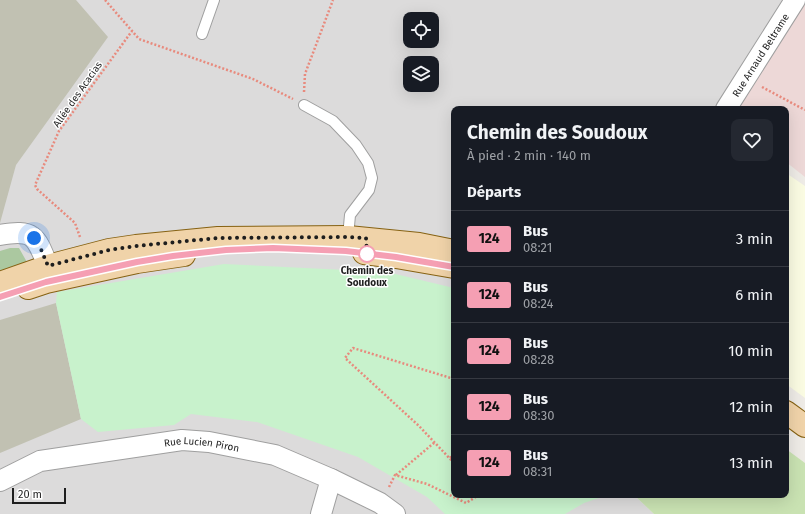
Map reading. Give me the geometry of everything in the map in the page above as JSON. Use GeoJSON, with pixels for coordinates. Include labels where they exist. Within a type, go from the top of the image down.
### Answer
{"type":"FeatureCollection","features":[{"type":"Feature","properties":{"kind":"main road"},"geometry":{"type":"LineString","coordinates":[[0,283],[48,266],[109,250],[218,238],[348,237],[419,244],[451,249]]}},
{"type":"Feature","properties":{"kind":"main road"},"geometry":{"type":"LineString","coordinates":[[0,297],[46,282],[137,262],[226,250],[273,248],[310,249],[396,257],[451,266]]}},
{"type":"Feature","properties":{"kind":"main road"},"geometry":{"type":"LineString","coordinates":[[789,414],[805,426]]}},
{"type":"Feature","properties":{"kind":"main road"},"geometry":{"type":"LineString","coordinates":[[789,428],[805,440]]}},
{"type":"Feature","properties":{"kind":"street","name":"Rue Arnaud Beltrame"},"geometry":{"type":"LineString","coordinates":[[728,106],[795,0]]}},
{"type":"Feature","properties":{"kind":"street"},"geometry":{"type":"LineString","coordinates":[[0,235],[16,232],[26,233],[34,238],[40,247],[48,266]]}},
{"type":"Feature","properties":{"kind":"street","name":"Rue Lucien Piron"},"geometry":{"type":"LineString","coordinates":[[0,481],[40,461],[182,440],[209,442],[276,455],[332,479],[388,509]]}},
{"type":"Feature","properties":{"kind":"street"},"geometry":{"type":"LineString","coordinates":[[321,514],[332,479]]}},
{"type":"Feature","properties":{"kind":"lane"},"geometry":{"type":"LineString","coordinates":[[202,34],[214,0]]}},
{"type":"Feature","properties":{"kind":"lane"},"geometry":{"type":"LineString","coordinates":[[304,105],[333,121],[356,145],[368,163],[372,178],[368,190],[350,215],[348,237]]}},
{"type":"Feature","properties":{"kind":"path"},"geometry":{"type":"LineString","coordinates":[[105,0],[139,39],[252,79],[304,105],[305,74],[333,0]]}},
{"type":"Feature","properties":{"kind":"path","name":"Allée des Acacias"},"geometry":{"type":"LineString","coordinates":[[75,223],[37,189],[35,185],[59,132],[132,30]]}},
{"type":"Feature","properties":{"kind":"path"},"geometry":{"type":"LineString","coordinates":[[745,78],[805,110]]}},
{"type":"Feature","properties":{"kind":"path"},"geometry":{"type":"LineString","coordinates":[[450,458],[435,442],[345,358],[353,348],[451,378]]}},
{"type":"Feature","properties":{"kind":"path"},"geometry":{"type":"LineString","coordinates":[[388,509],[395,475],[435,442]]}},
{"type":"Feature","properties":{"kind":"path"},"geometry":{"type":"LineString","coordinates":[[395,475],[427,484],[451,496]]}},
{"type":"Feature","properties":{"kind":"path"},"geometry":{"type":"LineString","coordinates":[[456,498],[466,503],[474,498]]}},
{"type":"Feature","properties":{"kind":"shaded area"},"geometry":{"type":"Polygon","coordinates":[[[0,0],[805,0],[805,3],[737,106],[451,106],[451,498],[637,498],[654,514],[0,514],[0,0]]]}},
{"type":"Feature","properties":{"kind":"shaded area"},"geometry":{"type":"Polygon","coordinates":[[[0,0],[76,0],[108,37],[16,165],[0,223],[0,0]]]}},
{"type":"Feature","properties":{"kind":"shaded area"},"geometry":{"type":"Polygon","coordinates":[[[805,3],[805,177],[789,164],[789,106],[737,106],[805,3]]]}},
{"type":"Feature","properties":{"kind":"shaded area"},"geometry":{"type":"Polygon","coordinates":[[[789,175],[805,186],[805,398],[789,386],[789,175]]]}},
{"type":"Feature","properties":{"kind":"shaded area"},"geometry":{"type":"Polygon","coordinates":[[[56,303],[81,419],[0,453],[0,320],[56,303]]]}},
{"type":"Feature","properties":{"kind":"green space"},"geometry":{"type":"Polygon","coordinates":[[[10,248],[19,248],[28,264],[0,274],[0,251],[10,248]]]}},
{"type":"Feature","properties":{"kind":"green space"},"geometry":{"type":"Polygon","coordinates":[[[224,264],[387,272],[451,287],[451,498],[599,498],[584,503],[565,514],[445,514],[427,497],[358,457],[257,422],[191,414],[174,425],[98,432],[81,419],[56,303],[57,292],[224,264]]]}},
{"type":"Feature","properties":{"kind":"green space"},"geometry":{"type":"Polygon","coordinates":[[[789,451],[805,463],[805,514],[654,514],[637,498],[789,498],[789,451]]]}},
{"type":"Feature","properties":{"kind":"bus line","name":"124"},"geometry":{"type":"LineString","coordinates":[[0,297],[46,282],[137,262],[226,250],[273,248],[346,251],[396,257],[451,266]]}},
{"type":"Feature","properties":{"kind":"place","name":"Chemin des Soudoux"},"geometry":{"type":"Point","coordinates":[367,254]}},
{"type":"Feature","properties":{"kind":"route"},"geometry":{"type":"LineString","coordinates":[[34,238],[40,247],[48,266],[109,250],[218,238],[366,238],[367,254]]}}]}
